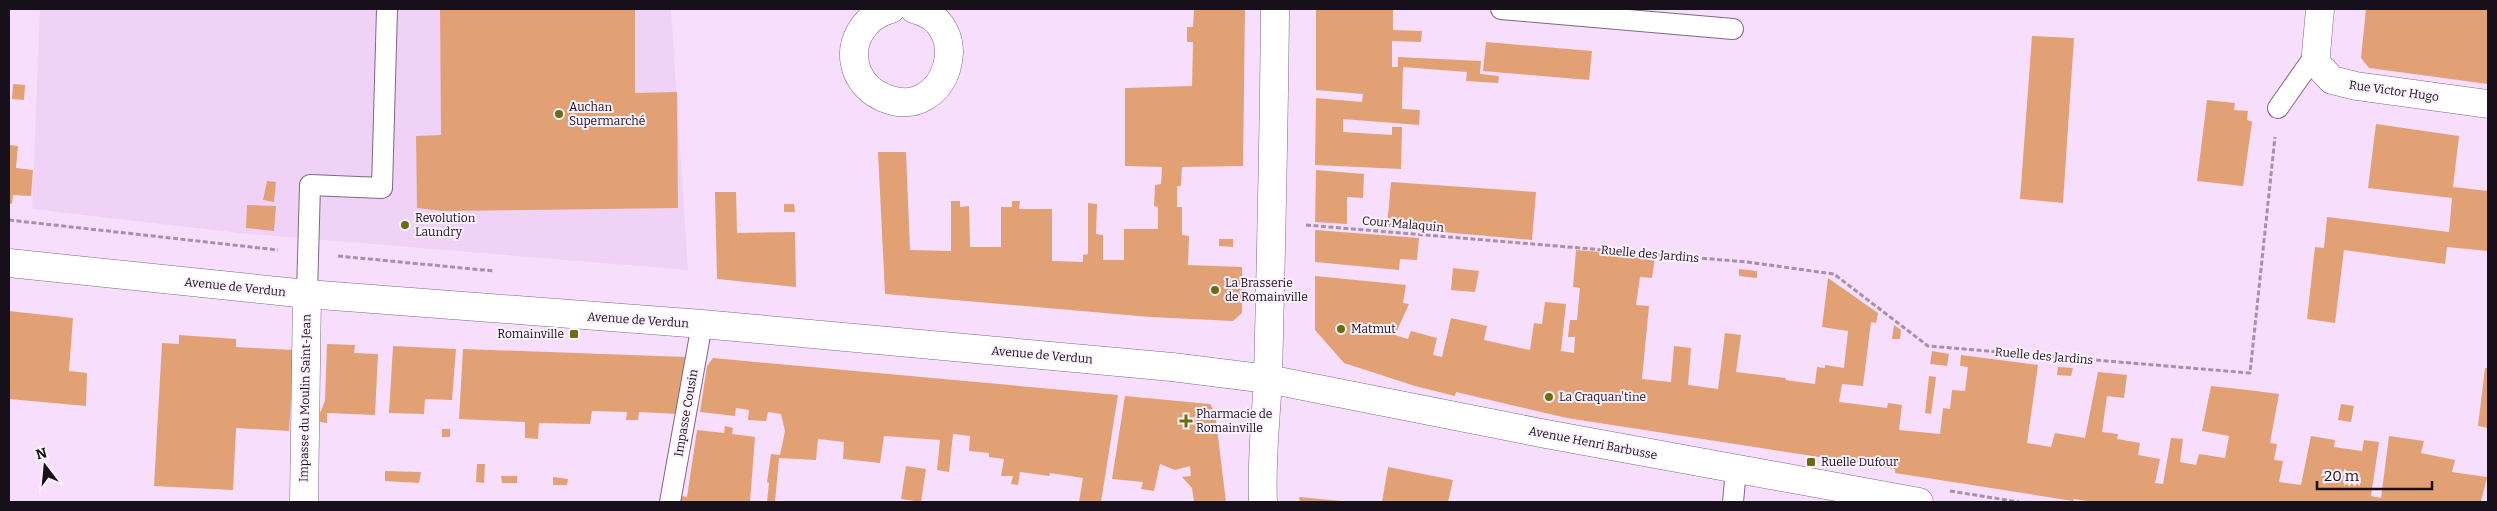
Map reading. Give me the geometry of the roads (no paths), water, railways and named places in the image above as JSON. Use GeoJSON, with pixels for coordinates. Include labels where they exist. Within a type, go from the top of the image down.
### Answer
{"type":"FeatureCollection","features":[{"type":"Feature","properties":{"kind":"main road"},"geometry":{"type":"LineString","coordinates":[[891,9],[872,18],[864,26],[855,48],[855,60],[863,82],[871,91],[893,101],[904,102],[927,95],[936,87],[944,78],[950,55],[949,43],[937,22],[928,15],[914,9]]}},
{"type":"Feature","properties":{"kind":"main road"},"geometry":{"type":"LineString","coordinates":[[1263,502],[1262,462],[1268,379],[1273,222],[1275,9]]}},
{"type":"Feature","properties":{"kind":"main road"},"geometry":{"type":"LineString","coordinates":[[2316,54],[2320,9]]}},
{"type":"Feature","properties":{"kind":"main road","name":"Rue Victor Hugo"},"geometry":{"type":"LineString","coordinates":[[2316,54],[2317,64],[2322,72],[2332,80],[2342,83],[2488,104]]}},
{"type":"Feature","properties":{"kind":"main road","name":"Avenue de Verdun"},"geometry":{"type":"LineString","coordinates":[[9,263],[307,294],[702,324],[1172,367],[1268,379]]}},
{"type":"Feature","properties":{"kind":"main road","name":"Impasse du Moulin Saint-Jean"},"geometry":{"type":"LineString","coordinates":[[304,502],[307,294]]}},
{"type":"Feature","properties":{"kind":"main road","name":"Avenue Henri Barbusse"},"geometry":{"type":"LineString","coordinates":[[1268,379],[1736,469],[1919,502]]}},
{"type":"Feature","properties":{"kind":"lane"},"geometry":{"type":"LineString","coordinates":[[307,294],[310,186],[382,188],[387,9]]}},
{"type":"Feature","properties":{"kind":"lane"},"geometry":{"type":"LineString","coordinates":[[1501,9],[1733,29]]}},
{"type":"Feature","properties":{"kind":"lane"},"geometry":{"type":"LineString","coordinates":[[2278,108],[2316,54]]}},
{"type":"Feature","properties":{"kind":"lane","name":"Impasse Cousin"},"geometry":{"type":"LineString","coordinates":[[670,502],[702,324]]}},
{"type":"Feature","properties":{"kind":"lane"},"geometry":{"type":"LineString","coordinates":[[1733,502],[1736,469]]}},
{"type":"Feature","properties":{"kind":"place","name":"Auchan Supermarché"},"geometry":{"type":"Point","coordinates":[559,114]}},
{"type":"Feature","properties":{"kind":"place","name":"Revolution Laundry"},"geometry":{"type":"Point","coordinates":[405,225]}},
{"type":"Feature","properties":{"kind":"place","name":"La Brasserie de Romainville"},"geometry":{"type":"Point","coordinates":[1215,290]}},
{"type":"Feature","properties":{"kind":"place","name":"Matmut"},"geometry":{"type":"Point","coordinates":[1341,329]}},
{"type":"Feature","properties":{"kind":"place","name":"Romainville"},"geometry":{"type":"Point","coordinates":[574,334]}},
{"type":"Feature","properties":{"kind":"place","name":"La Craquan'tine"},"geometry":{"type":"Point","coordinates":[1549,397]}},
{"type":"Feature","properties":{"kind":"place","name":"Pharmacie de Romainville"},"geometry":{"type":"Point","coordinates":[1186,421]}},
{"type":"Feature","properties":{"kind":"place","name":"Ruelle Dufour"},"geometry":{"type":"Point","coordinates":[1811,462]}}]}
